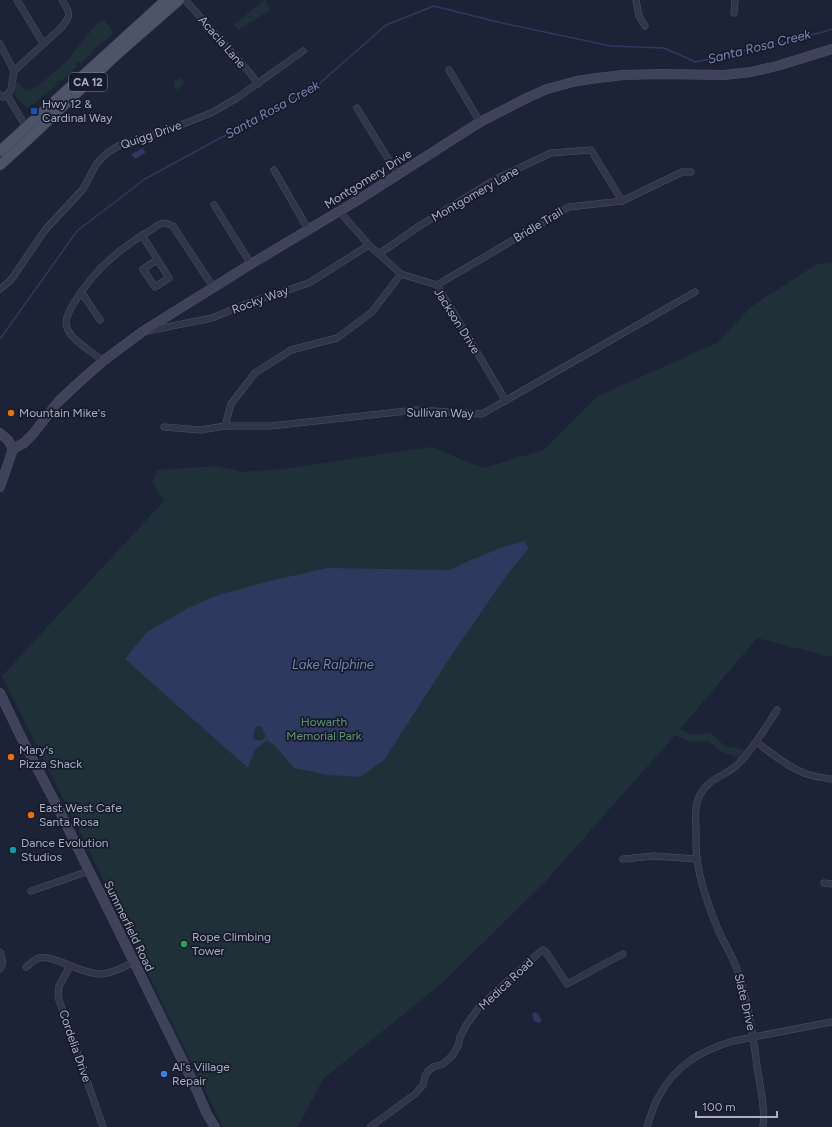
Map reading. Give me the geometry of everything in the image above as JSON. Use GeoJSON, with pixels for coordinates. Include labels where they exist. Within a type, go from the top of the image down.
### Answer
{"type":"FeatureCollection","features":[{"type":"Feature","properties":{"kind":"main road","name":"CA 12"},"geometry":{"type":"LineString","coordinates":[[0,151],[166,0]]}},
{"type":"Feature","properties":{"kind":"main road","name":"CA 12"},"geometry":{"type":"LineString","coordinates":[[0,166],[108,63],[179,0]]}},
{"type":"Feature","properties":{"kind":"main road"},"geometry":{"type":"LineString","coordinates":[[26,128],[33,135]]}},
{"type":"Feature","properties":{"kind":"street"},"geometry":{"type":"LineString","coordinates":[[17,0],[43,43]]}},
{"type":"Feature","properties":{"kind":"street"},"geometry":{"type":"LineString","coordinates":[[8,95],[11,89],[14,71],[62,27],[68,19],[69,14],[62,0]]}},
{"type":"Feature","properties":{"kind":"street","name":"Acacia Lane"},"geometry":{"type":"LineString","coordinates":[[185,0],[258,84]]}},
{"type":"Feature","properties":{"kind":"street"},"geometry":{"type":"LineString","coordinates":[[636,0],[639,16],[645,26]]}},
{"type":"Feature","properties":{"kind":"street"},"geometry":{"type":"LineString","coordinates":[[734,13],[735,0]]}},
{"type":"Feature","properties":{"kind":"street"},"geometry":{"type":"LineString","coordinates":[[0,44],[14,71]]}},
{"type":"Feature","properties":{"kind":"street","name":"Montgomery Drive"},"geometry":{"type":"LineString","coordinates":[[13,450],[24,443],[33,434],[58,402],[103,361],[142,332],[308,229],[339,212],[480,122],[531,96],[547,89],[577,81],[623,75],[724,75],[751,72],[777,66],[832,48]]}},
{"type":"Feature","properties":{"kind":"street","name":"Quigg Drive"},"geometry":{"type":"LineString","coordinates":[[0,289],[9,282],[46,230],[80,192],[97,163],[107,153],[120,145],[172,128],[211,113],[258,84],[303,51]]}},
{"type":"Feature","properties":{"kind":"street"},"geometry":{"type":"LineString","coordinates":[[449,70],[480,122]]}},
{"type":"Feature","properties":{"kind":"street"},"geometry":{"type":"LineString","coordinates":[[0,95],[8,95]]}},
{"type":"Feature","properties":{"kind":"street"},"geometry":{"type":"LineString","coordinates":[[8,95],[26,128]]}},
{"type":"Feature","properties":{"kind":"street"},"geometry":{"type":"LineString","coordinates":[[356,108],[398,175]]}},
{"type":"Feature","properties":{"kind":"street","name":"Montgomery Lane"},"geometry":{"type":"LineString","coordinates":[[379,254],[496,179],[551,153],[591,150],[622,201]]}},
{"type":"Feature","properties":{"kind":"street"},"geometry":{"type":"LineString","coordinates":[[274,170],[308,229]]}},
{"type":"Feature","properties":{"kind":"street","name":"Bridle Trail"},"geometry":{"type":"LineString","coordinates":[[437,285],[569,207],[622,201],[682,172],[691,172]]}},
{"type":"Feature","properties":{"kind":"street"},"geometry":{"type":"LineString","coordinates":[[214,205],[251,264]]}},
{"type":"Feature","properties":{"kind":"street","name":"Jackson Drive"},"geometry":{"type":"LineString","coordinates":[[339,212],[369,245],[401,274],[437,285],[506,401]]}},
{"type":"Feature","properties":{"kind":"street"},"geometry":{"type":"LineString","coordinates":[[103,361],[70,334],[66,323],[68,316],[72,306],[82,292],[106,263],[142,235],[164,223],[173,226],[213,288]]}},
{"type":"Feature","properties":{"kind":"street"},"geometry":{"type":"LineString","coordinates":[[142,235],[169,278],[155,287],[143,269],[157,260]]}},
{"type":"Feature","properties":{"kind":"street","name":"Rocky Way"},"geometry":{"type":"LineString","coordinates":[[142,332],[212,318],[251,302],[309,283],[369,245]]}},
{"type":"Feature","properties":{"kind":"street"},"geometry":{"type":"LineString","coordinates":[[225,426],[231,404],[255,373],[291,350],[337,338],[372,312],[401,274]]}},
{"type":"Feature","properties":{"kind":"street"},"geometry":{"type":"LineString","coordinates":[[82,292],[100,320]]}},
{"type":"Feature","properties":{"kind":"street","name":"Sullivan Way"},"geometry":{"type":"LineString","coordinates":[[164,427],[201,430],[225,426],[271,426],[416,410],[482,414],[695,292]]}},
{"type":"Feature","properties":{"kind":"street"},"geometry":{"type":"LineString","coordinates":[[0,433],[8,440],[13,450],[0,487]]}},
{"type":"Feature","properties":{"kind":"street","name":"Summerfield Road"},"geometry":{"type":"LineString","coordinates":[[0,692],[20,736],[134,962],[211,1126]]}},
{"type":"Feature","properties":{"kind":"street","name":"Slate Drive"},"geometry":{"type":"LineString","coordinates":[[763,1127],[763,1106],[744,987],[736,965],[721,934],[702,881],[697,859],[696,806],[698,798],[708,784],[739,764],[756,742],[777,710]]}},
{"type":"Feature","properties":{"kind":"street"},"geometry":{"type":"LineString","coordinates":[[756,742],[787,764],[802,772],[819,778],[832,779]]}},
{"type":"Feature","properties":{"kind":"street"},"geometry":{"type":"LineString","coordinates":[[623,859],[654,856],[697,859]]}},
{"type":"Feature","properties":{"kind":"street"},"geometry":{"type":"LineString","coordinates":[[31,891],[89,871]]}},
{"type":"Feature","properties":{"kind":"street"},"geometry":{"type":"LineString","coordinates":[[824,883],[832,884]]}},
{"type":"Feature","properties":{"kind":"street","name":"Medica Road"},"geometry":{"type":"LineString","coordinates":[[370,1127],[415,1094],[423,1085],[428,1071],[433,1067],[443,1064],[452,1056],[467,1024],[480,1006],[541,951],[543,950],[546,952],[567,984],[623,954]]}},
{"type":"Feature","properties":{"kind":"street"},"geometry":{"type":"LineString","coordinates":[[0,952],[4,963],[0,969]]}},
{"type":"Feature","properties":{"kind":"street"},"geometry":{"type":"LineString","coordinates":[[26,966],[38,958],[48,957],[85,971],[102,974],[118,970],[134,962]]}},
{"type":"Feature","properties":{"kind":"street","name":"Cordelia Drive"},"geometry":{"type":"LineString","coordinates":[[70,966],[59,986],[58,998],[103,1127]]}},
{"type":"Feature","properties":{"kind":"street"},"geometry":{"type":"LineString","coordinates":[[648,1127],[658,1097],[665,1085],[680,1068],[690,1060],[706,1051],[733,1041],[832,1022]]}},
{"type":"Feature","properties":{"kind":"green space"},"geometry":{"type":"Polygon","coordinates":[[[266,0],[270,11],[239,30],[234,25],[261,2],[266,0]]]}},
{"type":"Feature","properties":{"kind":"green space"},"geometry":{"type":"Polygon","coordinates":[[[104,20],[113,33],[98,47],[97,46],[93,49],[94,51],[81,63],[79,61],[76,64],[77,66],[61,81],[60,80],[56,83],[57,85],[28,108],[17,98],[15,95],[15,83],[18,82],[24,89],[30,91],[68,60],[98,22],[104,20]]]}},
{"type":"Feature","properties":{"kind":"green space"},"geometry":{"type":"Polygon","coordinates":[[[180,77],[183,84],[177,90],[174,87],[174,82],[180,77]]]}},
{"type":"Feature","properties":{"kind":"green space","name":"Howarth Memorial Park"},"geometry":{"type":"Polygon","coordinates":[[[832,262],[832,657],[757,638],[680,729],[692,735],[711,733],[725,746],[745,750],[739,758],[722,752],[708,741],[691,742],[675,735],[545,882],[441,984],[323,1079],[298,1127],[223,1127],[91,854],[2,676],[164,501],[153,482],[157,470],[217,466],[243,472],[283,469],[431,447],[483,468],[544,450],[598,396],[717,343],[751,307],[815,265],[832,262]]]}},
{"type":"Feature","properties":{"kind":"water"},"geometry":{"type":"Polygon","coordinates":[[[142,148],[146,152],[136,159],[131,155],[140,150],[142,148]]]}},
{"type":"Feature","properties":{"kind":"water","name":"Lake Ralphine"},"geometry":{"type":"Polygon","coordinates":[[[524,541],[529,548],[507,575],[453,653],[384,760],[360,777],[328,775],[294,768],[275,746],[267,740],[255,750],[248,768],[125,659],[147,632],[188,608],[216,596],[269,581],[328,568],[450,570],[503,547],[524,541]],[[259,726],[255,727],[253,738],[256,740],[262,740],[265,738],[263,728],[259,726]]]}},
{"type":"Feature","properties":{"kind":"water"},"geometry":{"type":"Polygon","coordinates":[[[535,1012],[539,1015],[541,1020],[540,1023],[534,1021],[532,1014],[535,1012]]]}},
{"type":"Feature","properties":{"kind":"waterway","name":"Santa Rosa Creek"},"geometry":{"type":"LineString","coordinates":[[0,339],[77,231],[145,179],[319,84],[386,25],[434,6],[502,23],[611,46],[664,48],[696,62],[832,29]]}},
{"type":"Feature","properties":{"kind":"place","name":"Hwy 12 & Cardinal Way"},"geometry":{"type":"Point","coordinates":[34,111]}},
{"type":"Feature","properties":{"kind":"place","name":"Mountain Mike's"},"geometry":{"type":"Point","coordinates":[11,413]}},
{"type":"Feature","properties":{"kind":"place","name":"Mary's Pizza Shack"},"geometry":{"type":"Point","coordinates":[11,757]}},
{"type":"Feature","properties":{"kind":"place","name":"East West Cafe Santa Rosa"},"geometry":{"type":"Point","coordinates":[31,815]}},
{"type":"Feature","properties":{"kind":"place","name":"Dance Evolution Studios"},"geometry":{"type":"Point","coordinates":[13,850]}},
{"type":"Feature","properties":{"kind":"place","name":"Rope Climbing Tower"},"geometry":{"type":"Point","coordinates":[184,944]}},
{"type":"Feature","properties":{"kind":"place","name":"Al's Village Repair"},"geometry":{"type":"Point","coordinates":[164,1074]}}]}
